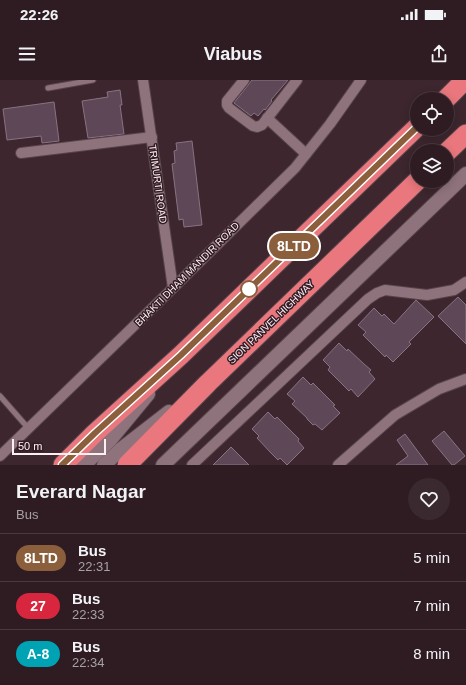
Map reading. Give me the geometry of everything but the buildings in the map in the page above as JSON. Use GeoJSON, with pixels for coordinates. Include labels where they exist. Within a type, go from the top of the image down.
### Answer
{"type":"FeatureCollection","features":[{"type":"Feature","properties":{"kind":"highway"},"geometry":{"type":"LineString","coordinates":[[453,92],[465,80]]}},
{"type":"Feature","properties":{"kind":"highway"},"geometry":{"type":"LineString","coordinates":[[62,465],[181,355],[410,134]]}},
{"type":"Feature","properties":{"kind":"highway"},"geometry":{"type":"LineString","coordinates":[[454,145],[466,134]]}},
{"type":"Feature","properties":{"kind":"highway","name":"SION PANVEL HIGHWAY"},"geometry":{"type":"LineString","coordinates":[[127,465],[208,383],[410,188]]}},
{"type":"Feature","properties":{"kind":"street","name":"TRIMURTI ROAD"},"geometry":{"type":"LineString","coordinates":[[144,80],[172,288]]}},
{"type":"Feature","properties":{"kind":"street"},"geometry":{"type":"LineString","coordinates":[[244,80],[227,101],[227,105],[253,126],[257,127],[262,125],[296,80]]}},
{"type":"Feature","properties":{"kind":"street","name":"BHAKTI DHAM MANDIR ROAD"},"geometry":{"type":"LineString","coordinates":[[0,456],[295,168],[330,124],[361,80]]}},
{"type":"Feature","properties":{"kind":"street"},"geometry":{"type":"LineString","coordinates":[[267,118],[306,154]]}},
{"type":"Feature","properties":{"kind":"street"},"geometry":{"type":"LineString","coordinates":[[21,153],[152,138]]}},
{"type":"Feature","properties":{"kind":"street"},"geometry":{"type":"LineString","coordinates":[[163,465],[466,174]]}},
{"type":"Feature","properties":{"kind":"street"},"geometry":{"type":"LineString","coordinates":[[192,465],[368,299],[385,290],[427,295],[454,290],[466,282]]}},
{"type":"Feature","properties":{"kind":"street"},"geometry":{"type":"LineString","coordinates":[[84,465],[110,440],[181,355]]}},
{"type":"Feature","properties":{"kind":"street"},"geometry":{"type":"LineString","coordinates":[[338,465],[394,414],[439,389],[466,379]]}},
{"type":"Feature","properties":{"kind":"street"},"geometry":{"type":"LineString","coordinates":[[104,465],[120,450],[208,383]]}},
{"type":"Feature","properties":{"kind":"lane"},"geometry":{"type":"LineString","coordinates":[[48,88],[93,80]]}},
{"type":"Feature","properties":{"kind":"lane"},"geometry":{"type":"LineString","coordinates":[[0,396],[29,428]]}},
{"type":"Feature","properties":{"kind":"bus line","name":"8LTD"},"geometry":{"type":"LineString","coordinates":[[62,465],[181,355],[410,134]]}}]}
